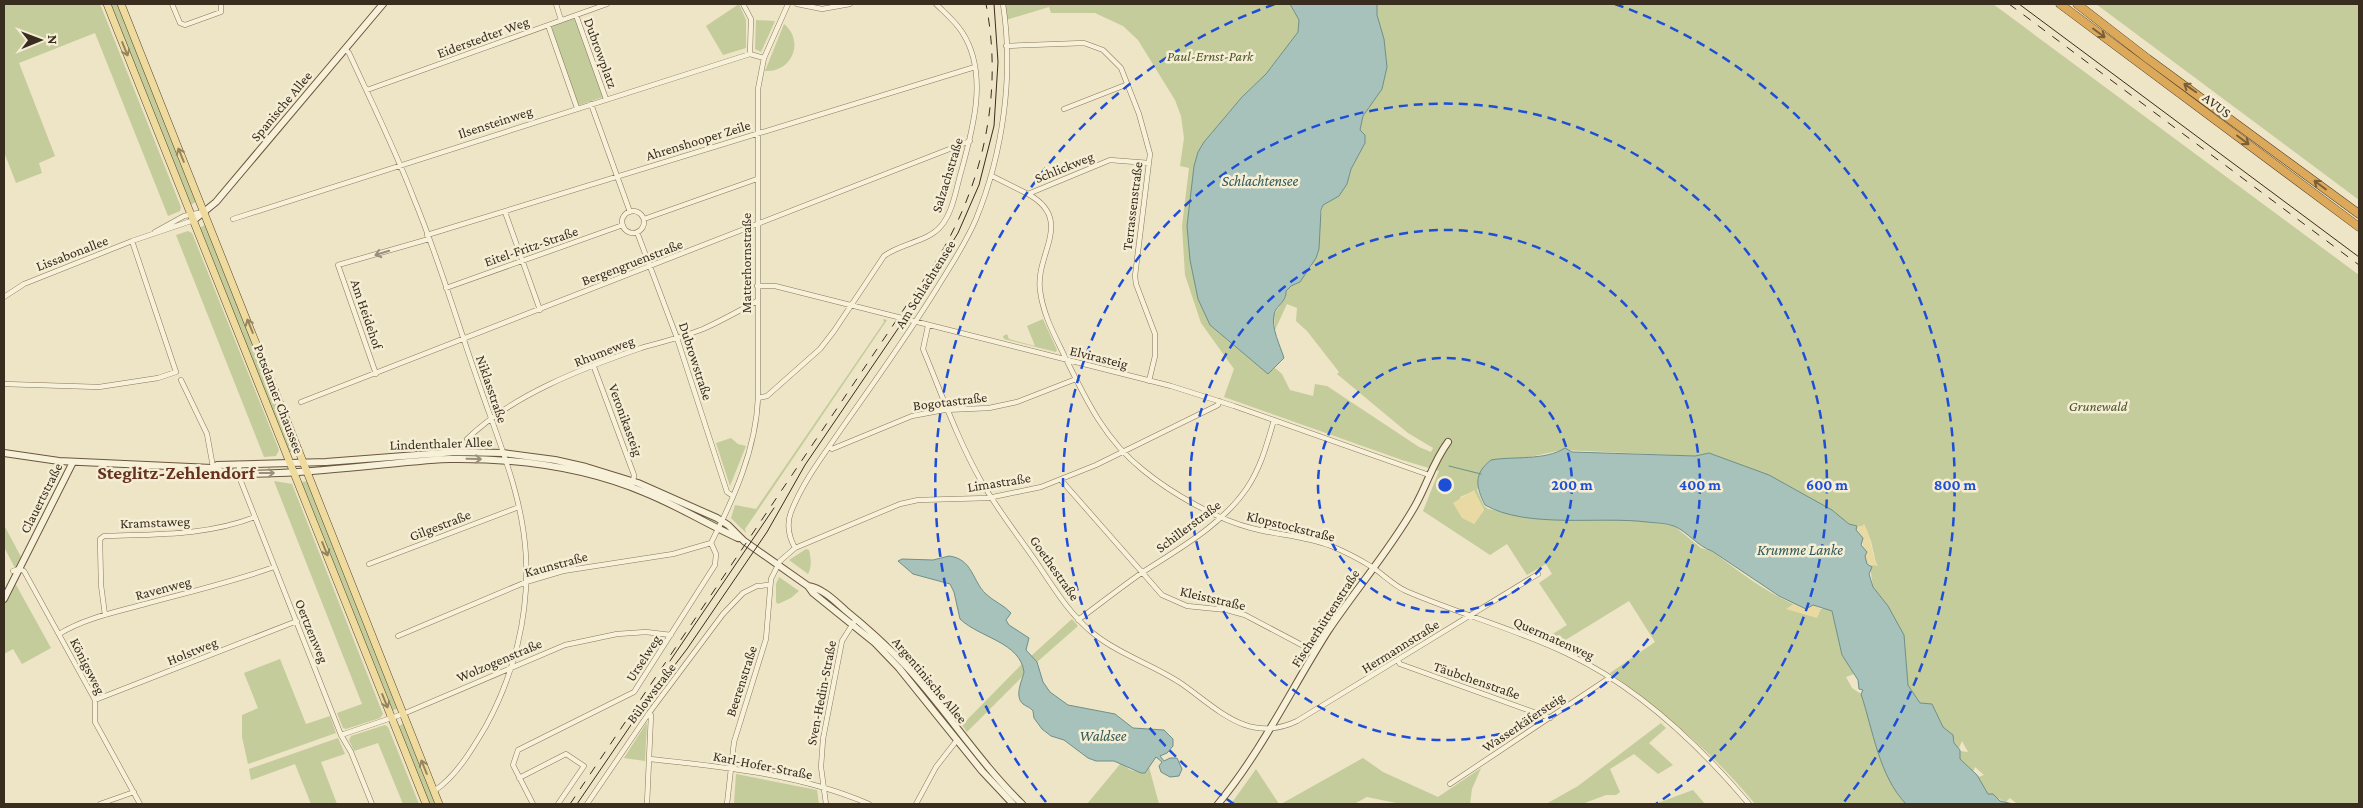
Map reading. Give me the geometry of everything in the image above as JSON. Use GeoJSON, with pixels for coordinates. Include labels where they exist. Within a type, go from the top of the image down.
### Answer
{"type":"FeatureCollection","features":[{"type":"Feature","properties":{"kind":"highway","name":"AVUS"},"geometry":{"type":"LineString","coordinates":[[2060,4],[2359,227]]}},
{"type":"Feature","properties":{"kind":"highway","name":"AVUS"},"geometry":{"type":"LineString","coordinates":[[2077,4],[2148,59],[2359,214]]}},
{"type":"Feature","properties":{"kind":"main road","name":"Potsdamer Chaussee"},"geometry":{"type":"LineString","coordinates":[[107,4],[426,804]]}},
{"type":"Feature","properties":{"kind":"main road","name":"Potsdamer Chaussee"},"geometry":{"type":"LineString","coordinates":[[121,4],[305,462],[439,804]]}},
{"type":"Feature","properties":{"kind":"main road","name":"Spanische Allee"},"geometry":{"type":"LineString","coordinates":[[193,217],[204,212],[216,202],[383,4]]}},
{"type":"Feature","properties":{"kind":"main road","name":"Fischerhüttenstraße"},"geometry":{"type":"LineString","coordinates":[[1218,804],[1272,730],[1316,652],[1372,568],[1395,538],[1415,505],[1429,475],[1448,442]]}},
{"type":"Feature","properties":{"kind":"main road","name":"Lindenthaler Allee"},"geometry":{"type":"LineString","coordinates":[[213,468],[217,465],[305,462],[456,452],[503,453],[579,466],[633,482],[679,500],[722,521],[741,539],[777,565]]}},
{"type":"Feature","properties":{"kind":"main road","name":"Lindenthaler Allee"},"geometry":{"type":"LineString","coordinates":[[4,454],[73,462],[213,468],[240,473],[308,472],[421,460],[506,460],[556,467],[616,482],[665,501],[741,539]]}},
{"type":"Feature","properties":{"kind":"main road","name":"Clauertstraße"},"geometry":{"type":"LineString","coordinates":[[4,599],[16,570],[73,462]]}},
{"type":"Feature","properties":{"kind":"main road","name":"Argentinische Allee"},"geometry":{"type":"LineString","coordinates":[[777,565],[808,586],[813,593],[854,622],[904,664],[986,766],[1022,804]]}},
{"type":"Feature","properties":{"kind":"main road","name":"Argentinische Allee"},"geometry":{"type":"LineString","coordinates":[[854,622],[899,668],[957,740],[1013,804]]}},
{"type":"Feature","properties":{"kind":"street"},"geometry":{"type":"LineString","coordinates":[[172,4],[180,23],[185,25],[221,12],[220,4]]}},
{"type":"Feature","properties":{"kind":"street"},"geometry":{"type":"LineString","coordinates":[[556,4],[561,20]]}},
{"type":"Feature","properties":{"kind":"street","name":"Eiderstedter Weg"},"geometry":{"type":"LineString","coordinates":[[367,90],[607,4]]}},
{"type":"Feature","properties":{"kind":"street"},"geometry":{"type":"LineString","coordinates":[[743,4],[751,19],[750,54],[764,58]]}},
{"type":"Feature","properties":{"kind":"street","name":"Matterhornstraße"},"geometry":{"type":"LineString","coordinates":[[718,528],[734,496],[752,443],[758,398],[758,89],[764,58],[788,4]]}},
{"type":"Feature","properties":{"kind":"street"},"geometry":{"type":"LineString","coordinates":[[797,4],[822,9],[850,4]]}},
{"type":"Feature","properties":{"kind":"street","name":"Salzachstraße"},"geometry":{"type":"LineString","coordinates":[[758,398],[767,396],[814,354],[852,306],[884,256],[893,249],[935,232],[944,222],[951,208],[970,141],[976,102],[975,67],[965,37],[958,25],[936,4]]}},
{"type":"Feature","properties":{"kind":"street","name":"Am Schlachtensee"},"geometry":{"type":"LineString","coordinates":[[795,548],[788,528],[790,513],[813,470],[916,322],[966,239],[992,176],[1002,122],[1006,46],[1003,4]]}},
{"type":"Feature","properties":{"kind":"street","name":"Dubrowplatz"},"geometry":{"type":"LineString","coordinates":[[576,15],[606,99]]}},
{"type":"Feature","properties":{"kind":"street"},"geometry":{"type":"LineString","coordinates":[[548,25],[577,108]]}},
{"type":"Feature","properties":{"kind":"street","name":"Terrassenstraße"},"geometry":{"type":"LineString","coordinates":[[1006,46],[1073,42],[1094,46],[1113,58],[1121,68],[1128,84],[1149,147],[1149,162],[1135,276],[1136,284],[1155,334],[1155,356],[1149,381]]}},
{"type":"Feature","properties":{"kind":"street","name":"Niklasstraße"},"geometry":{"type":"LineString","coordinates":[[345,49],[349,52],[367,90],[428,237],[506,460],[519,507],[526,556],[526,582],[519,640],[512,666],[492,714],[477,741],[453,774],[434,791]]}},
{"type":"Feature","properties":{"kind":"street","name":"Ilsensteinweg"},"geometry":{"type":"LineString","coordinates":[[233,219],[750,54]]}},
{"type":"Feature","properties":{"kind":"street","name":"Ahrenshooper Zeile"},"geometry":{"type":"LineString","coordinates":[[428,237],[975,67]]}},
{"type":"Feature","properties":{"kind":"street"},"geometry":{"type":"LineString","coordinates":[[1064,109],[1128,84]]}},
{"type":"Feature","properties":{"kind":"street"},"geometry":{"type":"LineString","coordinates":[[591,104],[630,212]]}},
{"type":"Feature","properties":{"kind":"street","name":"Bergengruenstraße"},"geometry":{"type":"LineString","coordinates":[[301,402],[970,141]]}},
{"type":"Feature","properties":{"kind":"street","name":"Schlickweg"},"geometry":{"type":"LineString","coordinates":[[992,176],[1028,194],[1110,160],[1149,162]]}},
{"type":"Feature","properties":{"kind":"street"},"geometry":{"type":"LineString","coordinates":[[644,218],[757,179]]}},
{"type":"Feature","properties":{"kind":"street","name":"Klopstockstraße"},"geometry":{"type":"LineString","coordinates":[[1028,194],[1042,204],[1051,223],[1050,243],[1042,266],[1039,288],[1046,316],[1101,426],[1122,452],[1144,471],[1169,488],[1222,517],[1248,528],[1328,545],[1372,568]]}},
{"type":"Feature","properties":{"kind":"street"},"geometry":{"type":"LineString","coordinates":[[505,212],[540,310]]}},
{"type":"Feature","properties":{"kind":"street"},"geometry":{"type":"LineString","coordinates":[[630,212],[640,213],[644,218],[642,228],[637,232],[628,231],[623,225],[623,219],[630,212]]}},
{"type":"Feature","properties":{"kind":"street","name":"Lissabonallee"},"geometry":{"type":"LineString","coordinates":[[4,297],[24,284],[193,217]]}},
{"type":"Feature","properties":{"kind":"street","name":"Eitel-Fritz-Straße"},"geometry":{"type":"LineString","coordinates":[[446,288],[623,225]]}},
{"type":"Feature","properties":{"kind":"street","name":"Dubrowstraße"},"geometry":{"type":"LineString","coordinates":[[637,232],[677,338],[726,492],[734,496]]}},
{"type":"Feature","properties":{"kind":"street","name":"Am Heidehof"},"geometry":{"type":"LineString","coordinates":[[376,374],[338,266],[428,237]]}},
{"type":"Feature","properties":{"kind":"street"},"geometry":{"type":"LineString","coordinates":[[4,384],[99,387],[158,378],[176,372],[132,241]]}},
{"type":"Feature","properties":{"kind":"street","name":"Elvirasteig"},"geometry":{"type":"LineString","coordinates":[[757,286],[775,286],[1149,381],[1219,401],[1429,475]]}},
{"type":"Feature","properties":{"kind":"street","name":"Rhumeweg"},"geometry":{"type":"LineString","coordinates":[[468,439],[491,419],[531,394],[641,348],[703,329],[757,301]]}},
{"type":"Feature","properties":{"kind":"street","name":"Goethestraße"},"geometry":{"type":"LineString","coordinates":[[928,326],[923,349],[979,478],[1078,620],[1107,644],[1168,674],[1222,714],[1257,728],[1272,730]]}},
{"type":"Feature","properties":{"kind":"street","name":"Veronikasteig"},"geometry":{"type":"LineString","coordinates":[[594,367],[634,475],[633,482]]}},
{"type":"Feature","properties":{"kind":"street","name":"Bogotastraße"},"geometry":{"type":"LineString","coordinates":[[829,447],[832,449],[912,416],[949,410],[989,408],[1017,402],[1076,379]]}},
{"type":"Feature","properties":{"kind":"street"},"geometry":{"type":"LineString","coordinates":[[181,380],[207,434],[213,468]]}},
{"type":"Feature","properties":{"kind":"street","name":"Limastraße"},"geometry":{"type":"LineString","coordinates":[[777,565],[795,548],[900,504],[918,500],[992,497],[1026,491],[1061,480],[1218,405],[1219,401]]}},
{"type":"Feature","properties":{"kind":"street","name":"Schillerstraße"},"geometry":{"type":"LineString","coordinates":[[1078,620],[1222,517],[1246,489],[1255,474],[1264,455],[1274,420]]}},
{"type":"Feature","properties":{"kind":"street","name":"Oertzenweg"},"geometry":{"type":"LineString","coordinates":[[239,464],[240,473],[255,517],[274,566],[341,735],[351,752],[372,804]]}},
{"type":"Feature","properties":{"kind":"street","name":"Kleiststraße"},"geometry":{"type":"LineString","coordinates":[[1061,480],[1118,543],[1141,574],[1155,589],[1169,599],[1187,606],[1227,610],[1245,615],[1316,652]]}},
{"type":"Feature","properties":{"kind":"street","name":"Gilgestraße"},"geometry":{"type":"LineString","coordinates":[[369,564],[519,507]]}},
{"type":"Feature","properties":{"kind":"street","name":"Kramstaweg"},"geometry":{"type":"LineString","coordinates":[[105,614],[102,595],[100,539],[104,536],[197,532],[228,526],[255,517]]}},
{"type":"Feature","properties":{"kind":"street"},"geometry":{"type":"LineString","coordinates":[[711,543],[718,528]]}},
{"type":"Feature","properties":{"kind":"street","name":"Kaunstraße"},"geometry":{"type":"LineString","coordinates":[[398,636],[526,582],[563,570],[673,554],[711,543]]}},
{"type":"Feature","properties":{"kind":"street","name":"Urselweg"},"geometry":{"type":"LineString","coordinates":[[519,778],[513,765],[514,756],[518,750],[634,692],[715,565],[716,554],[711,543]]}},
{"type":"Feature","properties":{"kind":"street","name":"Beerenstraße"},"geometry":{"type":"LineString","coordinates":[[727,804],[730,768],[738,728],[766,639],[769,585],[777,565]]}},
{"type":"Feature","properties":{"kind":"street","name":"Ravenweg"},"geometry":{"type":"LineString","coordinates":[[59,634],[83,621],[105,614],[221,584],[274,566]]}},
{"type":"Feature","properties":{"kind":"street","name":"Quermatenweg"},"geometry":{"type":"LineString","coordinates":[[1372,568],[1401,588],[1551,646],[1590,665],[1638,699],[1683,736],[1711,762],[1749,804]]}},
{"type":"Feature","properties":{"kind":"street","name":"Königsweg"},"geometry":{"type":"LineString","coordinates":[[16,570],[24,571],[95,700],[95,722],[140,804]]}},
{"type":"Feature","properties":{"kind":"street","name":"Hermannstraße"},"geometry":{"type":"LineString","coordinates":[[1272,730],[1298,721],[1538,574]]}},
{"type":"Feature","properties":{"kind":"street","name":"Bülowstraße"},"geometry":{"type":"LineString","coordinates":[[587,804],[649,713],[738,598],[751,588],[769,585]]}},
{"type":"Feature","properties":{"kind":"street","name":"Holstweg"},"geometry":{"type":"LineString","coordinates":[[95,700],[296,621]]}},
{"type":"Feature","properties":{"kind":"street","name":"Sven-Hedin-Straße"},"geometry":{"type":"LineString","coordinates":[[826,804],[821,756],[826,720],[842,641],[854,622]]}},
{"type":"Feature","properties":{"kind":"street","name":"Wolzogenstraße"},"geometry":{"type":"LineString","coordinates":[[341,735],[404,714],[512,666],[565,645],[601,636],[638,632],[672,635]]}},
{"type":"Feature","properties":{"kind":"street","name":"Täubchenstraße"},"geometry":{"type":"LineString","coordinates":[[1398,661],[1400,664],[1438,679],[1550,718]]}},
{"type":"Feature","properties":{"kind":"street","name":"Wasserkäfersteig"},"geometry":{"type":"LineString","coordinates":[[1450,784],[1609,678]]}},
{"type":"Feature","properties":{"kind":"street"},"geometry":{"type":"LineString","coordinates":[[647,804],[651,715],[649,713]]}},
{"type":"Feature","properties":{"kind":"street"},"geometry":{"type":"LineString","coordinates":[[916,804],[936,767],[957,740]]}},
{"type":"Feature","properties":{"kind":"street"},"geometry":{"type":"LineString","coordinates":[[533,804],[519,778],[566,754],[584,766],[558,804]]}},
{"type":"Feature","properties":{"kind":"street","name":"Karl-Hofer-Straße"},"geometry":{"type":"LineString","coordinates":[[650,759],[730,768],[781,777],[823,788],[869,804]]}},
{"type":"Feature","properties":{"kind":"street"},"geometry":{"type":"LineString","coordinates":[[100,804],[134,792]]}},
{"type":"Feature","properties":{"kind":"green space"},"geometry":{"type":"Polygon","coordinates":[[[4,4],[100,4],[181,207],[180,211],[168,216],[95,33],[19,63],[55,156],[39,163],[42,173],[16,183],[4,152],[4,4]]]}},
{"type":"Feature","properties":{"kind":"green space"},"geometry":{"type":"Polygon","coordinates":[[[109,4],[119,4],[198,201],[190,205],[109,4]]]}},
{"type":"Feature","properties":{"kind":"green space"},"geometry":{"type":"Polygon","coordinates":[[[739,4],[746,20],[746,48],[723,55],[706,26],[739,4]]]}},
{"type":"Feature","properties":{"kind":"green space","name":"Grunewald"},"geometry":{"type":"Polygon","coordinates":[[[1005,4],[1290,4],[1299,20],[1298,32],[1266,74],[1242,97],[1204,142],[1194,166],[1193,182],[1210,325],[1268,374],[1275,368],[1282,374],[1290,390],[1313,396],[1315,384],[1327,386],[1419,447],[1431,452],[1433,448],[1408,433],[1337,374],[1339,372],[1307,331],[1296,321],[1297,308],[1287,304],[1275,330],[1274,315],[1286,296],[1286,291],[1291,286],[1297,284],[1312,266],[1323,205],[1347,184],[1351,169],[1365,143],[1360,130],[1363,116],[1382,89],[1384,39],[1377,15],[1377,4],[1993,4],[2359,275],[2359,804],[2017,804],[2010,798],[2006,802],[1988,794],[1978,777],[1984,775],[1975,767],[1973,772],[1960,759],[1960,751],[1968,752],[1962,741],[1959,748],[1955,746],[1954,739],[1943,727],[1932,704],[1920,703],[1908,685],[1906,668],[1888,606],[1873,587],[1870,566],[1876,563],[1871,541],[1864,524],[1862,527],[1849,524],[1832,510],[1709,453],[1695,456],[1562,450],[1520,459],[1491,460],[1487,463],[1477,490],[1484,506],[1488,509],[1517,515],[1562,520],[1626,519],[1674,526],[1701,548],[1712,551],[1757,584],[1781,598],[1805,608],[1832,611],[1842,655],[1854,674],[1846,677],[1852,688],[1861,694],[1898,795],[1906,804],[1755,804],[1687,734],[1610,673],[1655,642],[1629,601],[1559,644],[1548,637],[1567,625],[1539,583],[1552,574],[1546,564],[1527,575],[1507,544],[1490,555],[1423,511],[1439,471],[1402,460],[1224,397],[1234,369],[1201,323],[1185,275],[1182,226],[1189,168],[1180,166],[1184,138],[1181,116],[1175,100],[1138,40],[1123,26],[1095,13],[1051,13],[1049,7],[1006,20],[1005,4]],[[1474,491],[1460,497],[1474,524],[1484,510],[1474,491]]]}},
{"type":"Feature","properties":{"kind":"green space"},"geometry":{"type":"Polygon","coordinates":[[[2096,4],[2359,4],[2359,200],[2096,4]]]}},
{"type":"Feature","properties":{"kind":"green space"},"geometry":{"type":"Polygon","coordinates":[[[573,19],[576,20],[603,97],[580,105],[578,104],[551,29],[553,26],[573,19]]]}},
{"type":"Feature","properties":{"kind":"green space"},"geometry":{"type":"Polygon","coordinates":[[[756,20],[775,21],[761,52],[755,49],[756,20]]]}},
{"type":"Feature","properties":{"kind":"green space"},"geometry":{"type":"Polygon","coordinates":[[[784,24],[794,39],[792,55],[782,67],[765,71],[784,24]]]}},
{"type":"Feature","properties":{"kind":"green space"},"geometry":{"type":"Polygon","coordinates":[[[207,224],[297,452],[288,452],[199,228],[207,224]]]}},
{"type":"Feature","properties":{"kind":"green space"},"geometry":{"type":"Polygon","coordinates":[[[188,231],[192,233],[279,450],[276,456],[264,457],[176,235],[188,231]]]}},
{"type":"Feature","properties":{"kind":"green space"},"geometry":{"type":"Polygon","coordinates":[[[883,319],[887,320],[745,529],[746,533],[731,518],[735,505],[756,509],[884,322],[883,319]]]}},
{"type":"Feature","properties":{"kind":"green space"},"geometry":{"type":"Polygon","coordinates":[[[1043,319],[1057,350],[1056,352],[1004,339],[1003,336],[1007,334],[1009,339],[1035,346],[1027,326],[1043,319]]]}},
{"type":"Feature","properties":{"kind":"green space"},"geometry":{"type":"Polygon","coordinates":[[[731,438],[738,444],[746,446],[730,486],[716,443],[731,438]]]}},
{"type":"Feature","properties":{"kind":"green space"},"geometry":{"type":"Polygon","coordinates":[[[274,481],[292,484],[383,714],[380,718],[346,729],[343,728],[337,713],[362,704],[274,481]]]}},
{"type":"Feature","properties":{"kind":"green space"},"geometry":{"type":"Polygon","coordinates":[[[309,481],[399,708],[391,711],[301,482],[309,481]]]}},
{"type":"Feature","properties":{"kind":"green space"},"geometry":{"type":"Polygon","coordinates":[[[4,525],[21,557],[15,568],[4,547],[4,525]]]}},
{"type":"Feature","properties":{"kind":"green space"},"geometry":{"type":"Polygon","coordinates":[[[806,549],[809,550],[811,559],[808,574],[789,560],[806,549]]]}},
{"type":"Feature","properties":{"kind":"green space"},"geometry":{"type":"Polygon","coordinates":[[[779,577],[799,591],[791,598],[778,604],[776,602],[776,584],[779,577]]]}},
{"type":"Feature","properties":{"kind":"green space"},"geometry":{"type":"Polygon","coordinates":[[[15,583],[51,648],[22,664],[13,649],[4,654],[4,605],[15,583]]]}},
{"type":"Feature","properties":{"kind":"green space"},"geometry":{"type":"Polygon","coordinates":[[[1072,619],[1078,626],[1037,662],[1031,656],[1072,619]]]}},
{"type":"Feature","properties":{"kind":"green space"},"geometry":{"type":"Polygon","coordinates":[[[280,659],[306,724],[330,716],[336,733],[248,764],[242,737],[242,715],[258,708],[244,673],[280,659]]]}},
{"type":"Feature","properties":{"kind":"green space"},"geometry":{"type":"Polygon","coordinates":[[[1023,663],[1024,675],[967,732],[962,725],[1023,663]]]}},
{"type":"Feature","properties":{"kind":"green space"},"geometry":{"type":"Polygon","coordinates":[[[647,722],[645,761],[624,758],[647,722]]]}},
{"type":"Feature","properties":{"kind":"green space"},"geometry":{"type":"Polygon","coordinates":[[[405,723],[437,804],[428,804],[398,726],[405,723]]]}},
{"type":"Feature","properties":{"kind":"green space"},"geometry":{"type":"Polygon","coordinates":[[[1661,723],[1666,728],[1649,743],[1673,765],[1658,774],[1634,754],[1610,769],[1620,792],[1616,795],[1606,795],[1582,804],[1546,804],[1578,786],[1661,723]]]}},
{"type":"Feature","properties":{"kind":"green space"},"geometry":{"type":"Polygon","coordinates":[[[385,725],[388,727],[419,804],[403,804],[378,743],[354,751],[349,740],[351,736],[385,725]]]}},
{"type":"Feature","properties":{"kind":"green space"},"geometry":{"type":"Polygon","coordinates":[[[338,738],[345,754],[321,762],[337,804],[311,804],[295,764],[251,780],[249,769],[338,738]]]}},
{"type":"Feature","properties":{"kind":"green space"},"geometry":{"type":"Polygon","coordinates":[[[1363,758],[1383,772],[1438,797],[1481,768],[1472,789],[1470,804],[1401,804],[1367,797],[1354,804],[1281,804],[1363,758]]]}},
{"type":"Feature","properties":{"kind":"green space"},"geometry":{"type":"Polygon","coordinates":[[[1121,763],[1130,770],[1145,773],[1149,767],[1159,804],[1087,804],[1121,763]]]}},
{"type":"Feature","properties":{"kind":"green space"},"geometry":{"type":"Polygon","coordinates":[[[1256,769],[1279,804],[1231,804],[1256,769]]]}},
{"type":"Feature","properties":{"kind":"green space"},"geometry":{"type":"Polygon","coordinates":[[[736,774],[817,790],[819,804],[734,804],[736,774]]]}},
{"type":"Feature","properties":{"kind":"green space"},"geometry":{"type":"Polygon","coordinates":[[[1693,790],[1705,804],[1655,804],[1693,790]]]}},
{"type":"Feature","properties":{"kind":"sand"},"geometry":{"type":"Polygon","coordinates":[[[1474,490],[1484,510],[1474,524],[1462,518],[1453,503],[1474,490]]]}},
{"type":"Feature","properties":{"kind":"sand"},"geometry":{"type":"Polygon","coordinates":[[[1864,524],[1878,566],[1867,564],[1861,536],[1856,530],[1857,526],[1864,524]]]}},
{"type":"Feature","properties":{"kind":"sand"},"geometry":{"type":"Polygon","coordinates":[[[1795,603],[1806,608],[1813,605],[1821,609],[1817,618],[1786,609],[1795,603]]]}},
{"type":"Feature","properties":{"kind":"water","name":"Schlachtensee"},"geometry":{"type":"Polygon","coordinates":[[[1290,4],[1377,4],[1377,15],[1384,39],[1387,67],[1382,89],[1363,116],[1360,130],[1365,135],[1365,143],[1351,169],[1347,184],[1339,196],[1323,205],[1321,210],[1319,249],[1316,258],[1300,282],[1291,286],[1286,291],[1285,298],[1275,312],[1273,320],[1275,331],[1284,358],[1268,374],[1210,325],[1198,299],[1190,260],[1187,226],[1194,166],[1198,152],[1204,142],[1242,97],[1266,74],[1298,32],[1299,20],[1290,4]]]}},
{"type":"Feature","properties":{"kind":"water","name":"Krumme Lanke"},"geometry":{"type":"Polygon","coordinates":[[[1565,448],[1572,452],[1695,456],[1709,453],[1769,475],[1832,510],[1849,524],[1857,526],[1856,530],[1863,538],[1861,545],[1867,552],[1865,556],[1867,564],[1872,567],[1869,574],[1873,587],[1888,606],[1904,635],[1908,685],[1920,703],[1932,704],[1943,727],[1953,735],[1954,743],[1960,750],[1960,759],[1977,775],[1988,794],[1993,794],[2000,801],[2013,804],[1906,804],[1889,780],[1883,766],[1861,694],[1863,690],[1859,689],[1858,680],[1842,655],[1832,611],[1813,605],[1806,609],[1779,596],[1671,525],[1628,521],[1521,517],[1485,505],[1478,487],[1478,481],[1481,470],[1491,460],[1548,455],[1565,448]]]}},
{"type":"Feature","properties":{"kind":"water","name":"Waldsee"},"geometry":{"type":"Polygon","coordinates":[[[949,556],[963,561],[968,566],[981,589],[1011,613],[1006,620],[1009,625],[1029,638],[1026,650],[1037,662],[1043,682],[1050,692],[1068,705],[1115,714],[1133,728],[1164,730],[1173,739],[1173,746],[1167,753],[1160,756],[1164,761],[1170,758],[1177,758],[1182,769],[1179,776],[1170,777],[1161,772],[1159,766],[1162,762],[1156,757],[1145,773],[1114,761],[1096,761],[1088,758],[1064,740],[1051,736],[1042,729],[1034,718],[1033,711],[1020,701],[1019,688],[1024,672],[1021,662],[1015,654],[998,641],[968,626],[960,619],[954,592],[950,584],[913,574],[898,561],[902,559],[933,560],[949,556]]]}},
{"type":"Feature","properties":{"kind":"waterway"},"geometry":{"type":"LineString","coordinates":[[1449,466],[1481,474]]}},
{"type":"Feature","properties":{"kind":"tram line"},"geometry":{"type":"LineString","coordinates":[[577,804],[767,532],[805,465],[908,314],[958,233],[979,185],[994,126],[998,62],[994,4]]}},
{"type":"Feature","properties":{"kind":"tram line"},"geometry":{"type":"LineString","coordinates":[[2019,4],[2359,257]]}},
{"type":"Feature","properties":{"kind":"tram line"},"geometry":{"type":"LineString","coordinates":[[670,661],[774,508]]}},
{"type":"Feature","properties":{"kind":"railway"},"geometry":{"type":"LineString","coordinates":[[570,804],[931,269],[949,239],[964,208],[976,175],[990,108],[991,39],[986,4]]}},
{"type":"Feature","properties":{"kind":"railway"},"geometry":{"type":"LineString","coordinates":[[2009,4],[2359,265]]}},
{"type":"Feature","properties":{"kind":"district","name":"Steglitz-Zehlendorf"},"geometry":{"type":"Point","coordinates":[176,472]}},
{"type":"Feature","properties":{"kind":"park label","name":"Paul-Ernst-Park"},"geometry":{"type":"Point","coordinates":[1210,56]}}]}
